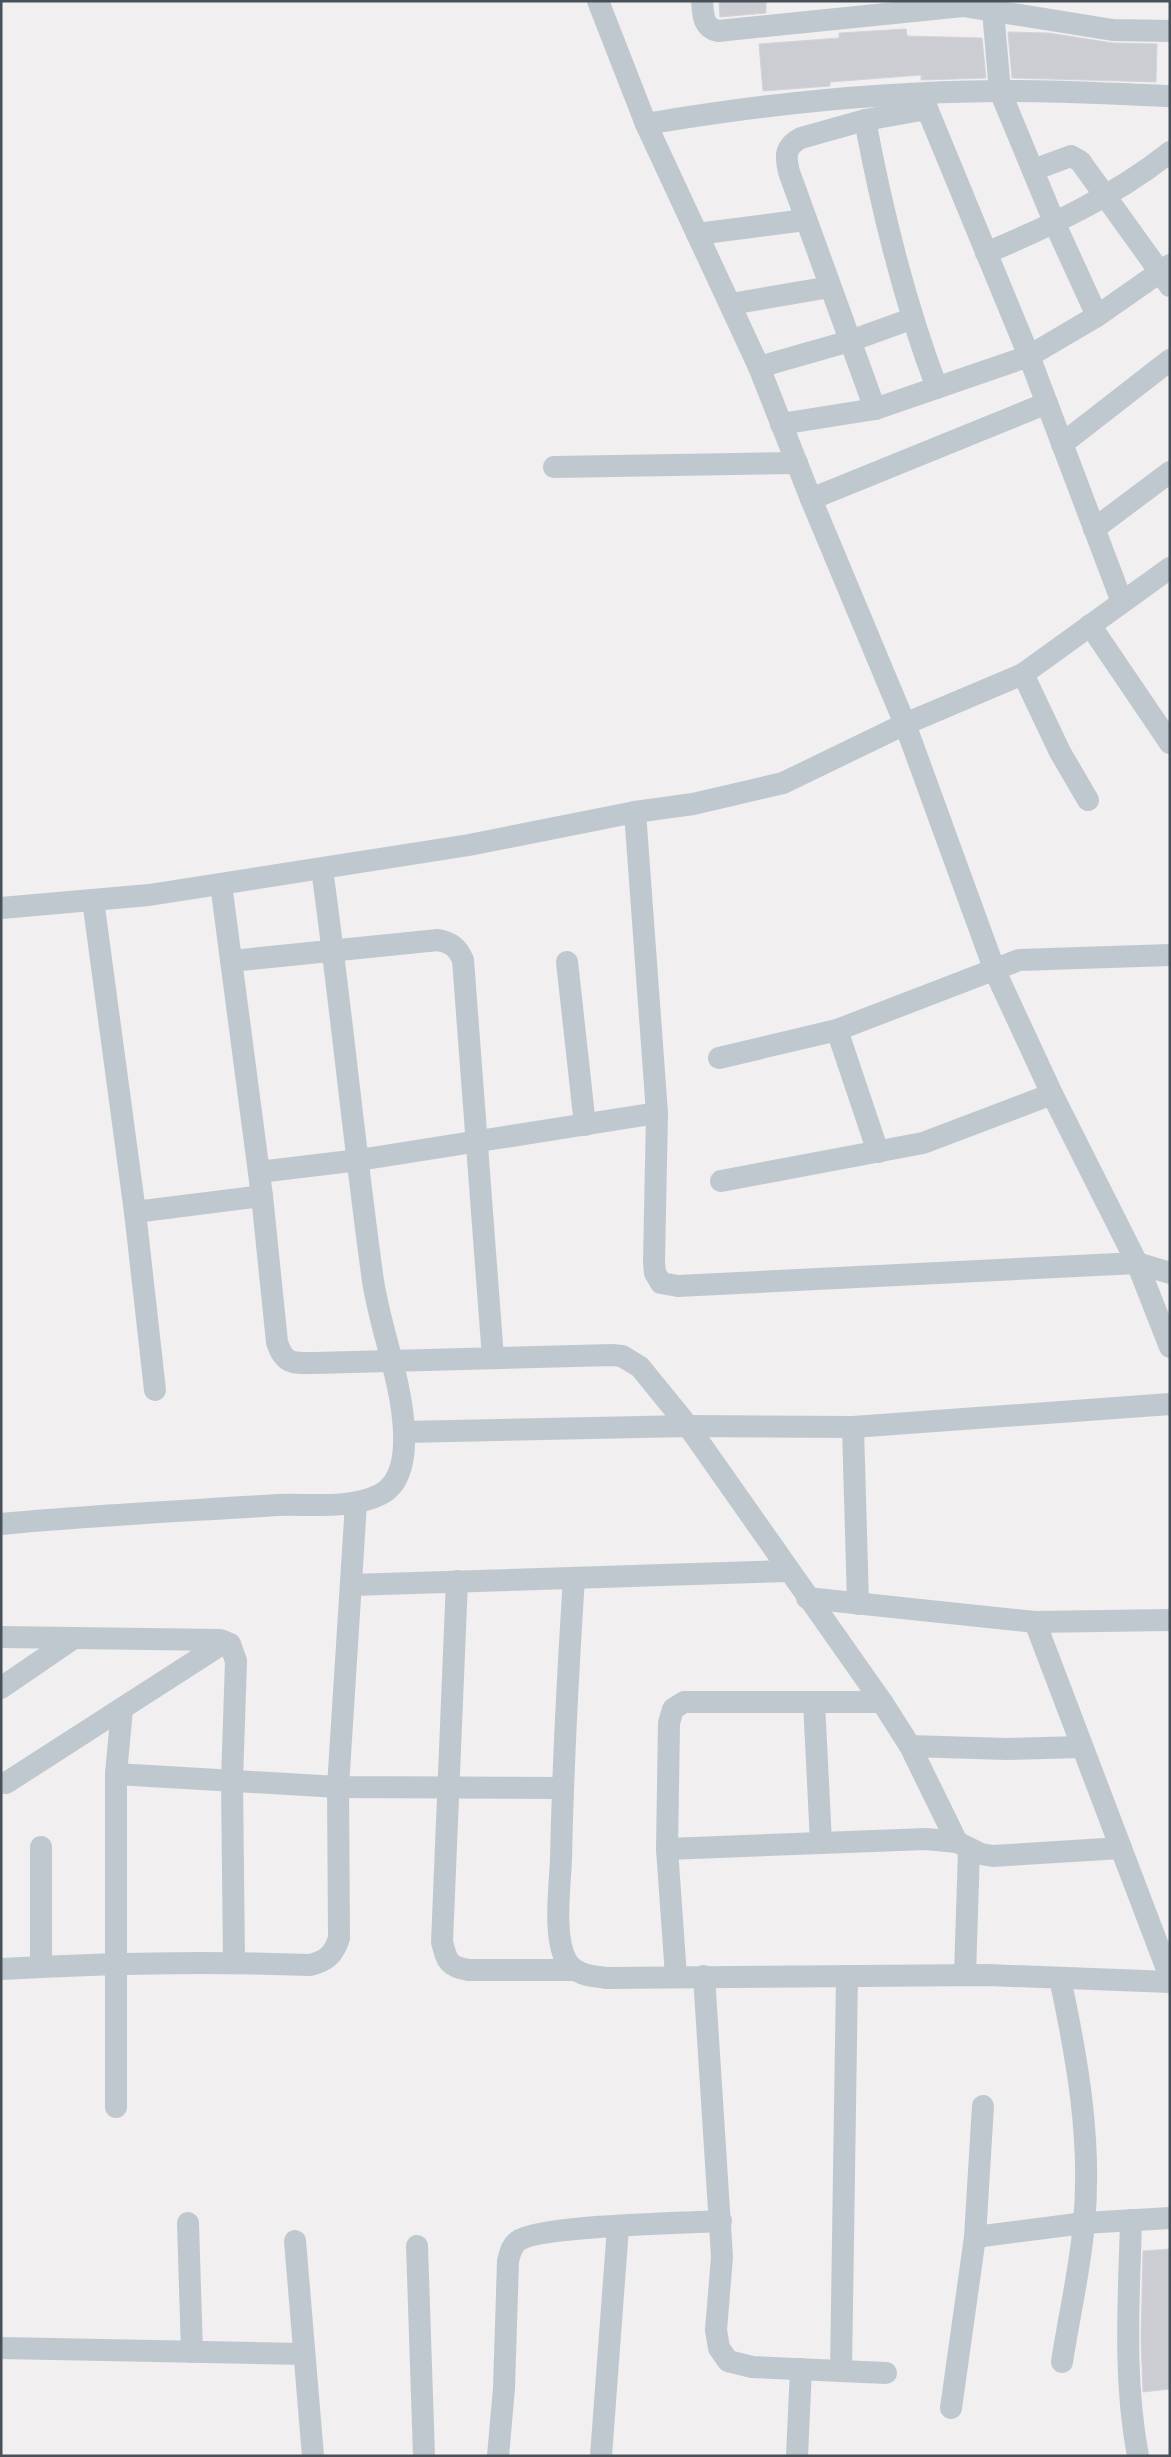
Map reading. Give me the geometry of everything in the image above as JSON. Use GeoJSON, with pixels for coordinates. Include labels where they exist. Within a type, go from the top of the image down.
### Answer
{"type":"FeatureCollection","features":[{"type":"Feature","properties":{"kind":"street"},"geometry":{"type":"LineString","coordinates":[[598,1],[646,124],[759,367],[811,499],[905,724],[995,971],[1052,1094],[1137,1263],[1170,1348]]}},
{"type":"Feature","properties":{"kind":"street"},"geometry":{"type":"LineString","coordinates":[[702,1],[706,25],[711,30],[727,32],[963,6],[994,6],[1112,30],[1170,31]]}},
{"type":"Feature","properties":{"kind":"street"},"geometry":{"type":"LineString","coordinates":[[994,6],[1000,91],[1055,224],[1097,316]]}},
{"type":"Feature","properties":{"kind":"street"},"geometry":{"type":"LineString","coordinates":[[875,409],[789,172],[786,154],[789,147],[801,138],[924,102],[1000,91],[1170,96]]}},
{"type":"Feature","properties":{"kind":"street"},"geometry":{"type":"LineString","coordinates":[[646,124],[720,111],[817,100],[924,102]]}},
{"type":"Feature","properties":{"kind":"street"},"geometry":{"type":"LineString","coordinates":[[924,102],[1029,356],[1122,602]]}},
{"type":"Feature","properties":{"kind":"street"},"geometry":{"type":"LineString","coordinates":[[865,120],[876,181],[911,319],[937,388]]}},
{"type":"Feature","properties":{"kind":"street"},"geometry":{"type":"LineString","coordinates":[[986,253],[1055,224],[1105,196],[1170,152]]}},
{"type":"Feature","properties":{"kind":"street"},"geometry":{"type":"LineString","coordinates":[[782,424],[875,409],[1029,356],[1166,274],[1075,157],[1071,156],[1033,170]]}},
{"type":"Feature","properties":{"kind":"street"},"geometry":{"type":"LineString","coordinates":[[697,234],[806,220]]}},
{"type":"Feature","properties":{"kind":"street"},"geometry":{"type":"LineString","coordinates":[[731,304],[830,287]]}},
{"type":"Feature","properties":{"kind":"street"},"geometry":{"type":"LineString","coordinates":[[759,367],[850,341],[911,319]]}},
{"type":"Feature","properties":{"kind":"street"},"geometry":{"type":"LineString","coordinates":[[1062,444],[1170,360]]}},
{"type":"Feature","properties":{"kind":"street"},"geometry":{"type":"LineString","coordinates":[[811,499],[1047,403]]}},
{"type":"Feature","properties":{"kind":"street"},"geometry":{"type":"LineString","coordinates":[[554,466],[797,464]]}},
{"type":"Feature","properties":{"kind":"street"},"geometry":{"type":"LineString","coordinates":[[1094,529],[1170,472]]}},
{"type":"Feature","properties":{"kind":"street"},"geometry":{"type":"LineString","coordinates":[[1,908],[149,895],[322,869],[469,845],[635,812],[693,804],[783,782],[905,724],[1023,674],[1170,568]]}},
{"type":"Feature","properties":{"kind":"street"},"geometry":{"type":"LineString","coordinates":[[1090,625],[1170,743]]}},
{"type":"Feature","properties":{"kind":"street"},"geometry":{"type":"LineString","coordinates":[[1023,674],[1060,752],[1088,800]]}},
{"type":"Feature","properties":{"kind":"street"},"geometry":{"type":"LineString","coordinates":[[635,812],[657,1113],[654,1262],[658,1279],[667,1284],[678,1286],[1137,1263],[1170,1273]]}},
{"type":"Feature","properties":{"kind":"street"},"geometry":{"type":"LineString","coordinates":[[1,1524],[303,1504],[356,1503],[380,1495],[390,1488],[398,1476],[402,1458],[404,1432],[397,1381],[376,1299],[322,869]]}},
{"type":"Feature","properties":{"kind":"street"},"geometry":{"type":"LineString","coordinates":[[221,884],[262,1196],[277,1342],[283,1357],[290,1362],[298,1363],[622,1356],[632,1360],[648,1374],[688,1426],[788,1571],[882,1702],[910,1746],[963,1846],[965,1975]]}},
{"type":"Feature","properties":{"kind":"street"},"geometry":{"type":"LineString","coordinates":[[93,900],[135,1212],[155,1390]]}},
{"type":"Feature","properties":{"kind":"street"},"geometry":{"type":"LineString","coordinates":[[231,961],[438,940],[451,942],[459,950],[463,960],[493,1358]]}},
{"type":"Feature","properties":{"kind":"street"},"geometry":{"type":"LineString","coordinates":[[719,1058],[837,1030],[995,971],[1019,960],[1170,955]]}},
{"type":"Feature","properties":{"kind":"street"},"geometry":{"type":"LineString","coordinates":[[567,962],[585,1124]]}},
{"type":"Feature","properties":{"kind":"street"},"geometry":{"type":"LineString","coordinates":[[837,1030],[878,1152]]}},
{"type":"Feature","properties":{"kind":"street"},"geometry":{"type":"LineString","coordinates":[[721,1181],[923,1143],[1052,1094]]}},
{"type":"Feature","properties":{"kind":"street"},"geometry":{"type":"LineString","coordinates":[[259,1172],[359,1160],[657,1113]]}},
{"type":"Feature","properties":{"kind":"street"},"geometry":{"type":"LineString","coordinates":[[135,1212],[262,1196]]}},
{"type":"Feature","properties":{"kind":"street"},"geometry":{"type":"LineString","coordinates":[[404,1432],[688,1426],[853,1427],[1170,1404]]}},
{"type":"Feature","properties":{"kind":"street"},"geometry":{"type":"LineString","coordinates":[[853,1427],[858,1604]]}},
{"type":"Feature","properties":{"kind":"street"},"geometry":{"type":"LineString","coordinates":[[1,1969],[116,1963],[234,1962],[310,1965],[322,1962],[331,1956],[339,1938],[338,1787],[356,1503]]}},
{"type":"Feature","properties":{"kind":"street"},"geometry":{"type":"LineString","coordinates":[[351,1585],[788,1571]]}},
{"type":"Feature","properties":{"kind":"street"},"geometry":{"type":"LineString","coordinates":[[574,1578],[562,1788],[560,1914],[561,1941],[566,1960],[575,1970],[587,1976],[606,1978],[965,1975],[1170,1982]]}},
{"type":"Feature","properties":{"kind":"street"},"geometry":{"type":"LineString","coordinates":[[458,1581],[442,1942],[447,1960],[456,1968],[469,1970],[575,1970]]}},
{"type":"Feature","properties":{"kind":"street"},"geometry":{"type":"LineString","coordinates":[[807,1598],[1035,1622],[1170,1620]]}},
{"type":"Feature","properties":{"kind":"street"},"geometry":{"type":"LineString","coordinates":[[1035,1622],[1170,1977]]}},
{"type":"Feature","properties":{"kind":"street"},"geometry":{"type":"LineString","coordinates":[[1,1637],[220,1640],[233,1649],[236,1661],[232,1781],[234,1962]]}},
{"type":"Feature","properties":{"kind":"street"},"geometry":{"type":"LineString","coordinates":[[1,1688],[74,1638]]}},
{"type":"Feature","properties":{"kind":"street"},"geometry":{"type":"LineString","coordinates":[[6,1784],[225,1642]]}},
{"type":"Feature","properties":{"kind":"street"},"geometry":{"type":"LineString","coordinates":[[676,1976],[667,1849],[669,1723],[673,1709],[684,1702],[882,1702]]}},
{"type":"Feature","properties":{"kind":"street"},"geometry":{"type":"LineString","coordinates":[[814,1702],[821,1843]]}},
{"type":"Feature","properties":{"kind":"street"},"geometry":{"type":"LineString","coordinates":[[116,2107],[116,1774],[122,1709]]}},
{"type":"Feature","properties":{"kind":"street"},"geometry":{"type":"LineString","coordinates":[[910,1746],[1007,1749],[1082,1747]]}},
{"type":"Feature","properties":{"kind":"street"},"geometry":{"type":"LineString","coordinates":[[116,1774],[338,1787],[562,1788]]}},
{"type":"Feature","properties":{"kind":"street"},"geometry":{"type":"LineString","coordinates":[[667,1849],[926,1839],[963,1846],[993,1856],[1121,1848]]}},
{"type":"Feature","properties":{"kind":"street"},"geometry":{"type":"LineString","coordinates":[[41,1847],[41,1967]]}},
{"type":"Feature","properties":{"kind":"street"},"geometry":{"type":"LineString","coordinates":[[704,1976],[721,2222],[722,2257],[716,2330],[722,2355],[736,2364],[886,2373]]}},
{"type":"Feature","properties":{"kind":"street"},"geometry":{"type":"LineString","coordinates":[[841,2371],[847,1976]]}},
{"type":"Feature","properties":{"kind":"street"},"geometry":{"type":"LineString","coordinates":[[1060,1978],[1081,2087],[1085,2152],[1084,2223],[1062,2362]]}},
{"type":"Feature","properties":{"kind":"street"},"geometry":{"type":"LineString","coordinates":[[951,2408],[975,2237],[983,2106]]}},
{"type":"Feature","properties":{"kind":"street"},"geometry":{"type":"LineString","coordinates":[[975,2237],[1084,2223],[1170,2218]]}},
{"type":"Feature","properties":{"kind":"street"},"geometry":{"type":"LineString","coordinates":[[1131,2220],[1128,2350],[1130,2408],[1138,2456]]}},
{"type":"Feature","properties":{"kind":"street"},"geometry":{"type":"LineString","coordinates":[[498,2456],[504,2388],[508,2261],[512,2248],[518,2241],[529,2235],[546,2231],[721,2222]]}},
{"type":"Feature","properties":{"kind":"street"},"geometry":{"type":"LineString","coordinates":[[188,2223],[192,2352]]}},
{"type":"Feature","properties":{"kind":"street"},"geometry":{"type":"LineString","coordinates":[[601,2456],[618,2227]]}},
{"type":"Feature","properties":{"kind":"street"},"geometry":{"type":"LineString","coordinates":[[295,2241],[313,2456]]}},
{"type":"Feature","properties":{"kind":"street"},"geometry":{"type":"LineString","coordinates":[[417,2246],[424,2456]]}},
{"type":"Feature","properties":{"kind":"street"},"geometry":{"type":"LineString","coordinates":[[1,2348],[304,2354]]}},
{"type":"Feature","properties":{"kind":"street"},"geometry":{"type":"LineString","coordinates":[[797,2456],[801,2369]]}},
{"type":"Feature","properties":{"kind":"building"},"geometry":{"type":"Polygon","coordinates":[[[719,1],[766,1],[766,13],[720,17],[719,1]]]}},
{"type":"Feature","properties":{"kind":"building"},"geometry":{"type":"Polygon","coordinates":[[[906,29],[907,36],[982,38],[986,78],[921,80],[921,75],[830,82],[830,86],[763,91],[759,44],[839,38],[839,33],[906,29]]]}},
{"type":"Feature","properties":{"kind":"building"},"geometry":{"type":"Polygon","coordinates":[[[1008,32],[1048,33],[1113,43],[1157,44],[1156,82],[1012,78],[1008,32]]]}},
{"type":"Feature","properties":{"kind":"building"},"geometry":{"type":"Polygon","coordinates":[[[1170,2249],[1170,2389],[1143,2392],[1141,2338],[1143,2251],[1170,2249]]]}}]}
